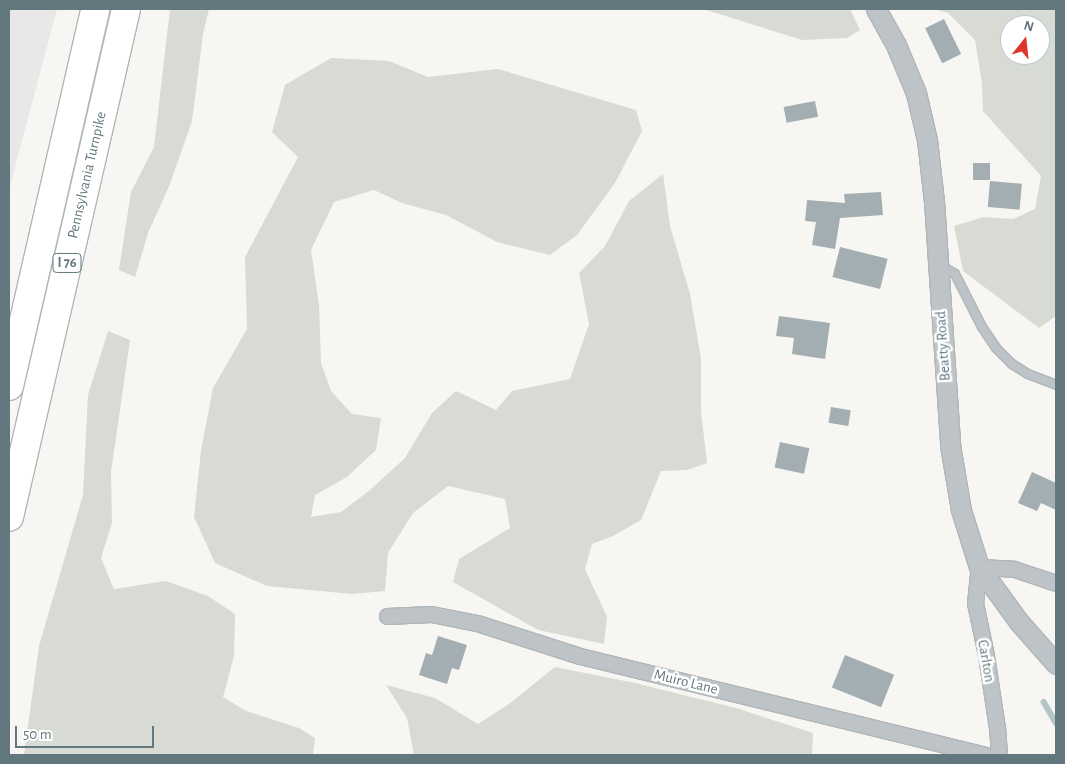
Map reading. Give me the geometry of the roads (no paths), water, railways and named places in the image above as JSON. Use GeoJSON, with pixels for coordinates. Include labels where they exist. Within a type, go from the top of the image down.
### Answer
{"type":"FeatureCollection","features":[{"type":"Feature","properties":{"kind":"highway","name":"Pennsylvania Turnpike"},"geometry":{"type":"LineString","coordinates":[[9,386],[96,9]]}},
{"type":"Feature","properties":{"kind":"highway","name":"Pennsylvania Turnpike"},"geometry":{"type":"LineString","coordinates":[[9,517],[126,9]]}},
{"type":"Feature","properties":{"kind":"street","name":"Beatty Road"},"geometry":{"type":"LineString","coordinates":[[876,9],[896,45],[916,93],[927,140],[938,264],[950,445],[961,510],[979,567],[1019,622],[1056,664]]}},
{"type":"Feature","properties":{"kind":"street"},"geometry":{"type":"LineString","coordinates":[[979,567],[1014,569],[1056,583]]}},
{"type":"Feature","properties":{"kind":"street","name":"Carlton"},"geometry":{"type":"LineString","coordinates":[[979,567],[975,603],[986,655],[1001,752]]}},
{"type":"Feature","properties":{"kind":"street","name":"Muiro Lane"},"geometry":{"type":"LineString","coordinates":[[387,616],[431,614],[478,623],[580,656],[985,755]]}},
{"type":"Feature","properties":{"kind":"lane"},"geometry":{"type":"LineString","coordinates":[[938,264],[955,274],[982,327],[996,348],[1012,364],[1028,374],[1056,385]]}},
{"type":"Feature","properties":{"kind":"waterway"},"geometry":{"type":"LineString","coordinates":[[1044,702],[1056,723]]}}]}
